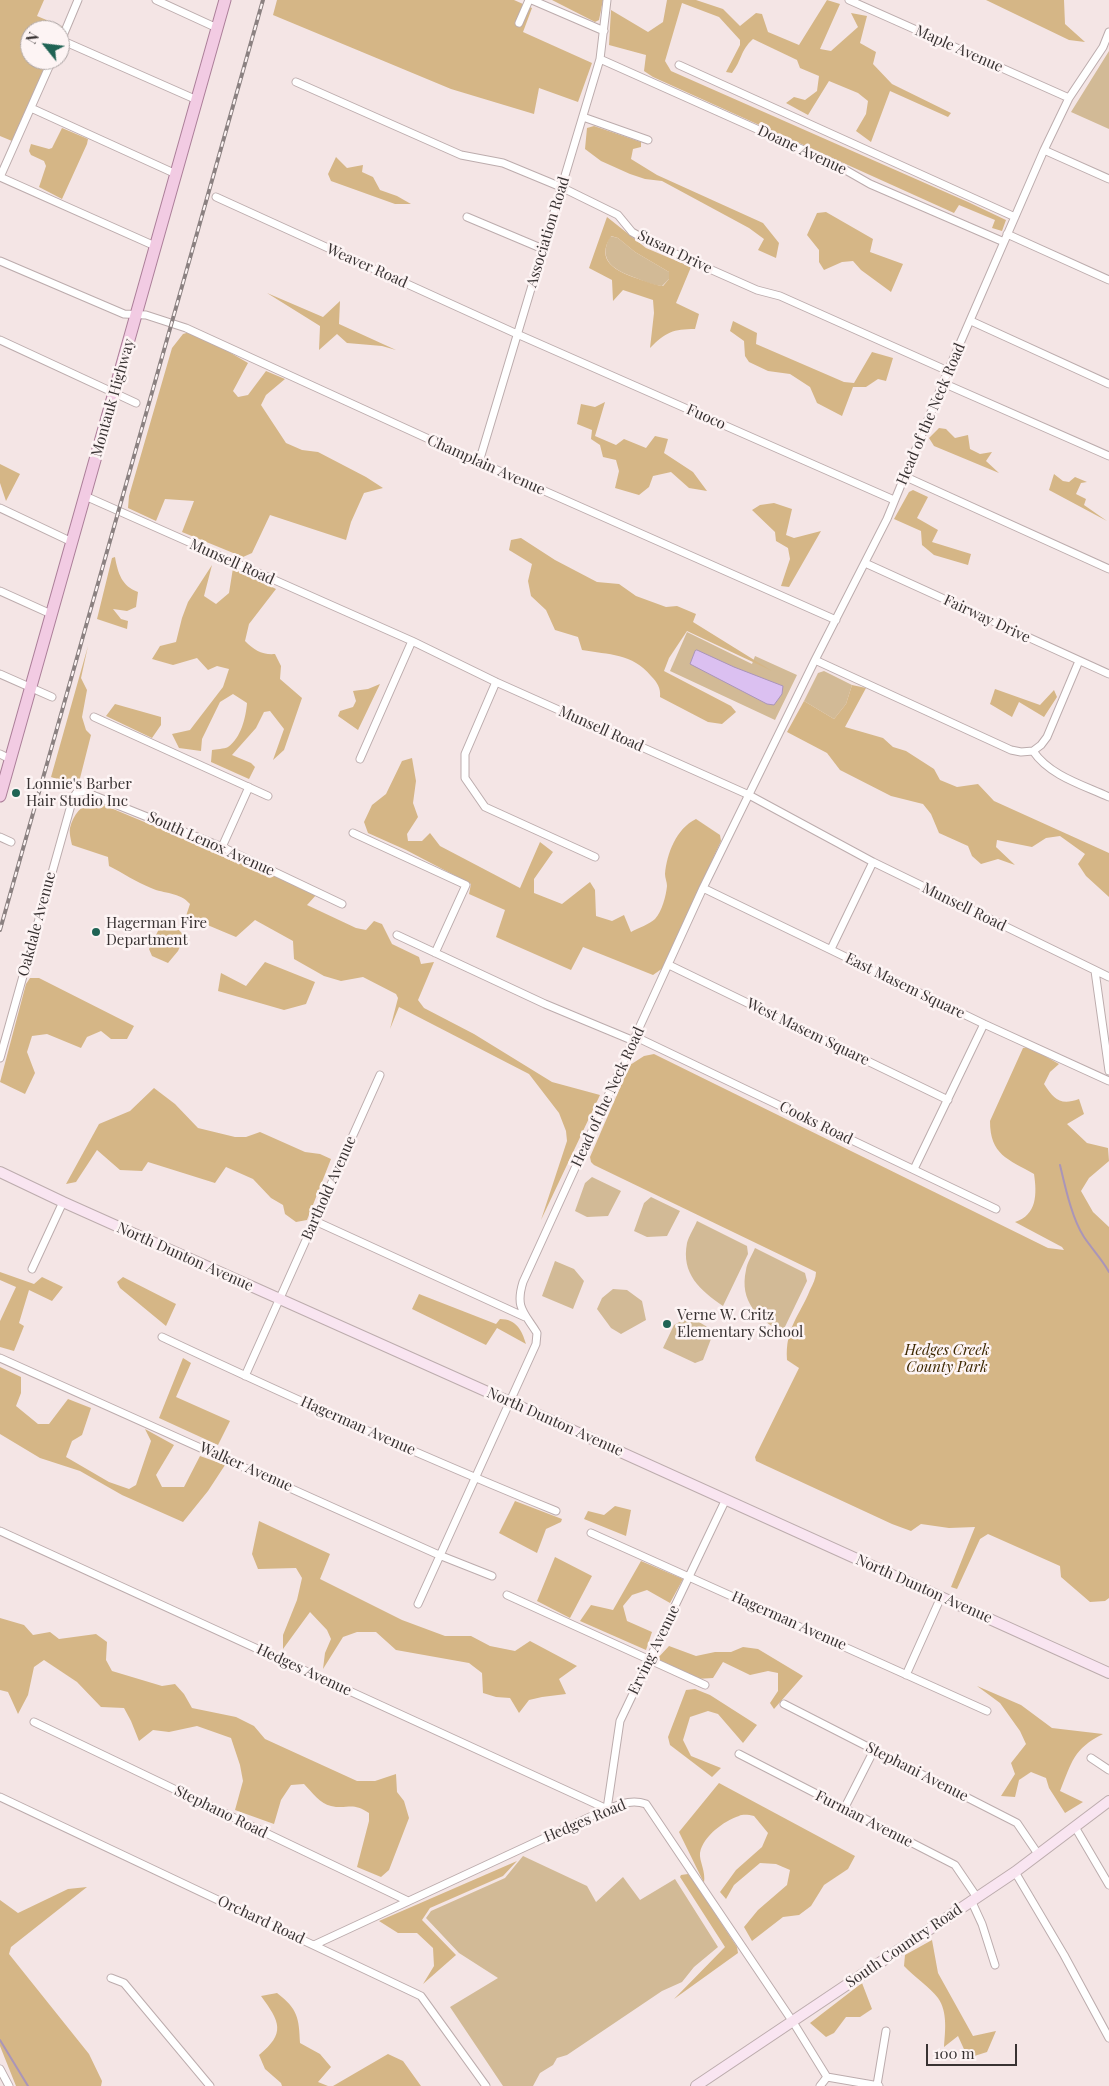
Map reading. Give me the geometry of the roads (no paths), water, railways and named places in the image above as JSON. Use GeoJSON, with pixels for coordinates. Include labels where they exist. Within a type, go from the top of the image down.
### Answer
{"type":"FeatureCollection","features":[{"type":"Feature","properties":{"kind":"main road","name":"Montauk Highway"},"geometry":{"type":"LineString","coordinates":[[0,796],[5,757],[30,688],[225,0]]}},
{"type":"Feature","properties":{"kind":"street"},"geometry":{"type":"LineString","coordinates":[[70,20],[78,0]]}},
{"type":"Feature","properties":{"kind":"street"},"geometry":{"type":"LineString","coordinates":[[156,0],[217,28]]}},
{"type":"Feature","properties":{"kind":"street"},"geometry":{"type":"LineString","coordinates":[[519,23],[531,0],[604,32]]}},
{"type":"Feature","properties":{"kind":"street","name":"Association Road"},"geometry":{"type":"LineString","coordinates":[[479,462],[600,59],[607,0]]}},
{"type":"Feature","properties":{"kind":"street","name":"Maple Avenue"},"geometry":{"type":"LineString","coordinates":[[849,0],[1069,98]]}},
{"type":"Feature","properties":{"kind":"street","name":"Head of the Neck Road"},"geometry":{"type":"LineString","coordinates":[[418,1604],[536,1344],[536,1333],[525,1317],[520,1305],[520,1293],[524,1282],[703,888],[906,477],[948,370],[1044,150],[1069,98],[1103,47],[1109,32]]}},
{"type":"Feature","properties":{"kind":"street"},"geometry":{"type":"LineString","coordinates":[[70,45],[197,100]]}},
{"type":"Feature","properties":{"kind":"street","name":"Doane Avenue"},"geometry":{"type":"LineString","coordinates":[[600,59],[834,164],[870,184],[1004,242]]}},
{"type":"Feature","properties":{"kind":"street","name":"Doane Avenue"},"geometry":{"type":"LineString","coordinates":[[679,65],[1015,217]]}},
{"type":"Feature","properties":{"kind":"street"},"geometry":{"type":"LineString","coordinates":[[48,70],[0,177],[156,246]]}},
{"type":"Feature","properties":{"kind":"street","name":"Susan Drive"},"geometry":{"type":"LineString","coordinates":[[296,82],[461,156],[503,163],[562,187],[618,215],[632,232],[650,242],[757,290],[780,296],[948,370]]}},
{"type":"Feature","properties":{"kind":"street"},"geometry":{"type":"LineString","coordinates":[[31,108],[176,174]]}},
{"type":"Feature","properties":{"kind":"street"},"geometry":{"type":"LineString","coordinates":[[582,116],[648,140]]}},
{"type":"Feature","properties":{"kind":"street"},"geometry":{"type":"LineString","coordinates":[[1044,150],[1109,179]]}},
{"type":"Feature","properties":{"kind":"street","name":"Weaver Road"},"geometry":{"type":"LineString","coordinates":[[216,197],[517,334]]}},
{"type":"Feature","properties":{"kind":"street"},"geometry":{"type":"LineString","coordinates":[[467,217],[543,249]]}},
{"type":"Feature","properties":{"kind":"street"},"geometry":{"type":"LineString","coordinates":[[1007,234],[1109,280]]}},
{"type":"Feature","properties":{"kind":"street","name":"Champlain Avenue"},"geometry":{"type":"LineString","coordinates":[[0,261],[124,314],[146,315],[186,328],[479,462],[836,620]]}},
{"type":"Feature","properties":{"kind":"street"},"geometry":{"type":"LineString","coordinates":[[971,321],[1109,384]]}},
{"type":"Feature","properties":{"kind":"street","name":"Fuoco"},"geometry":{"type":"LineString","coordinates":[[517,334],[894,500]]}},
{"type":"Feature","properties":{"kind":"street"},"geometry":{"type":"LineString","coordinates":[[0,340],[136,403]]}},
{"type":"Feature","properties":{"kind":"street"},"geometry":{"type":"LineString","coordinates":[[943,383],[1109,456]]}},
{"type":"Feature","properties":{"kind":"street"},"geometry":{"type":"LineString","coordinates":[[906,477],[1109,569]]}},
{"type":"Feature","properties":{"kind":"street","name":"Munsell Road"},"geometry":{"type":"LineString","coordinates":[[84,496],[749,795],[873,862],[1109,978]]}},
{"type":"Feature","properties":{"kind":"street"},"geometry":{"type":"LineString","coordinates":[[0,508],[72,542]]}},
{"type":"Feature","properties":{"kind":"street","name":"Fairway Drive"},"geometry":{"type":"LineString","coordinates":[[865,563],[1109,674]]}},
{"type":"Feature","properties":{"kind":"street"},"geometry":{"type":"LineString","coordinates":[[0,591],[51,614]]}},
{"type":"Feature","properties":{"kind":"street"},"geometry":{"type":"LineString","coordinates":[[360,759],[412,642]]}},
{"type":"Feature","properties":{"kind":"street"},"geometry":{"type":"LineString","coordinates":[[815,660],[1011,750],[1021,752],[1033,751],[1047,737],[1079,661]]}},
{"type":"Feature","properties":{"kind":"street"},"geometry":{"type":"LineString","coordinates":[[0,674],[52,698]]}},
{"type":"Feature","properties":{"kind":"street"},"geometry":{"type":"LineString","coordinates":[[496,682],[465,754],[465,778],[485,807],[594,857]]}},
{"type":"Feature","properties":{"kind":"street"},"geometry":{"type":"LineString","coordinates":[[94,717],[268,796]]}},
{"type":"Feature","properties":{"kind":"street"},"geometry":{"type":"LineString","coordinates":[[1033,751],[1040,761],[1051,770],[1109,797]]}},
{"type":"Feature","properties":{"kind":"street"},"geometry":{"type":"LineString","coordinates":[[222,847],[248,787]]}},
{"type":"Feature","properties":{"kind":"street","name":"South Lenox Avenue"},"geometry":{"type":"LineString","coordinates":[[77,792],[85,792],[222,847],[342,904]]}},
{"type":"Feature","properties":{"kind":"street","name":"Oakdale Avenue"},"geometry":{"type":"LineString","coordinates":[[0,1058],[72,798],[77,792]]}},
{"type":"Feature","properties":{"kind":"street"},"geometry":{"type":"LineString","coordinates":[[353,833],[466,885],[434,953]]}},
{"type":"Feature","properties":{"kind":"street"},"geometry":{"type":"LineString","coordinates":[[0,837],[11,842]]}},
{"type":"Feature","properties":{"kind":"street"},"geometry":{"type":"LineString","coordinates":[[831,949],[873,862]]}},
{"type":"Feature","properties":{"kind":"street","name":"East Masem Square"},"geometry":{"type":"LineString","coordinates":[[703,888],[984,1024],[1109,1081]]}},
{"type":"Feature","properties":{"kind":"street"},"geometry":{"type":"LineString","coordinates":[[397,935],[545,1004],[635,1039]]}},
{"type":"Feature","properties":{"kind":"street","name":"West Masem Square"},"geometry":{"type":"LineString","coordinates":[[669,964],[948,1100]]}},
{"type":"Feature","properties":{"kind":"street"},"geometry":{"type":"LineString","coordinates":[[1095,971],[1109,1071]]}},
{"type":"Feature","properties":{"kind":"street"},"geometry":{"type":"LineString","coordinates":[[914,1169],[984,1024]]}},
{"type":"Feature","properties":{"kind":"street","name":"Cooks Road"},"geometry":{"type":"LineString","coordinates":[[635,1039],[996,1208]]}},
{"type":"Feature","properties":{"kind":"street","name":"Barthold Avenue"},"geometry":{"type":"LineString","coordinates":[[245,1376],[380,1075]]}},
{"type":"Feature","properties":{"kind":"street","name":"North Dunton Avenue"},"geometry":{"type":"LineString","coordinates":[[0,1172],[1109,1673]]}},
{"type":"Feature","properties":{"kind":"street"},"geometry":{"type":"LineString","coordinates":[[32,1269],[63,1202]]}},
{"type":"Feature","properties":{"kind":"street"},"geometry":{"type":"LineString","coordinates":[[315,1221],[525,1317]]}},
{"type":"Feature","properties":{"kind":"street","name":"Hagerman Avenue"},"geometry":{"type":"LineString","coordinates":[[162,1337],[474,1478],[556,1511]]}},
{"type":"Feature","properties":{"kind":"street","name":"Walker Avenue"},"geometry":{"type":"LineString","coordinates":[[0,1358],[439,1555],[492,1576]]}},
{"type":"Feature","properties":{"kind":"street","name":"Erving Avenue"},"geometry":{"type":"LineString","coordinates":[[607,1808],[620,1721],[691,1576],[726,1499]]}},
{"type":"Feature","properties":{"kind":"street","name":"Hedges Avenue"},"geometry":{"type":"LineString","coordinates":[[0,1531],[607,1808]]}},
{"type":"Feature","properties":{"kind":"street","name":"Hagerman Avenue"},"geometry":{"type":"LineString","coordinates":[[591,1533],[691,1576],[987,1711]]}},
{"type":"Feature","properties":{"kind":"street"},"geometry":{"type":"LineString","coordinates":[[507,1595],[705,1686]]}},
{"type":"Feature","properties":{"kind":"street"},"geometry":{"type":"LineString","coordinates":[[906,1675],[941,1597]]}},
{"type":"Feature","properties":{"kind":"street","name":"Stephani Avenue"},"geometry":{"type":"LineString","coordinates":[[784,1704],[1017,1823],[1038,1854]]}},
{"type":"Feature","properties":{"kind":"street","name":"Stephano Road"},"geometry":{"type":"LineString","coordinates":[[34,1722],[408,1901]]}},
{"type":"Feature","properties":{"kind":"street"},"geometry":{"type":"LineString","coordinates":[[844,1809],[874,1750]]}},
{"type":"Feature","properties":{"kind":"street","name":"Furman Avenue"},"geometry":{"type":"LineString","coordinates":[[739,1754],[954,1865],[973,1898],[995,1965]]}},
{"type":"Feature","properties":{"kind":"street"},"geometry":{"type":"LineString","coordinates":[[1091,1758],[1109,1770]]}},
{"type":"Feature","properties":{"kind":"street","name":"Orchard Road"},"geometry":{"type":"LineString","coordinates":[[0,1797],[421,1996],[486,2086]]}},
{"type":"Feature","properties":{"kind":"street","name":"Hedges Road"},"geometry":{"type":"LineString","coordinates":[[314,1945],[607,1808],[632,1801],[646,1804],[793,2022],[827,2077]]}},
{"type":"Feature","properties":{"kind":"street","name":"South Country Road"},"geometry":{"type":"LineString","coordinates":[[696,2086],[793,2022],[973,1898],[1015,1872],[1109,1801]]}},
{"type":"Feature","properties":{"kind":"street"},"geometry":{"type":"LineString","coordinates":[[1075,1827],[1109,1884]]}},
{"type":"Feature","properties":{"kind":"street"},"geometry":{"type":"LineString","coordinates":[[1015,1872],[1064,1955],[1109,2038]]}},
{"type":"Feature","properties":{"kind":"street"},"geometry":{"type":"LineString","coordinates":[[111,1978],[124,1983],[210,2086]]}},
{"type":"Feature","properties":{"kind":"street"},"geometry":{"type":"LineString","coordinates":[[820,2086],[827,2077],[878,2086],[886,2031]]}},
{"type":"Feature","properties":{"kind":"street"},"geometry":{"type":"LineString","coordinates":[[0,2069],[9,2086]]}},
{"type":"Feature","properties":{"kind":"waterway"},"geometry":{"type":"LineString","coordinates":[[1060,1165],[1069,1202],[1080,1230],[1109,1272]]}},
{"type":"Feature","properties":{"kind":"waterway"},"geometry":{"type":"LineString","coordinates":[[0,2040],[28,2086]]}},
{"type":"Feature","properties":{"kind":"railway"},"geometry":{"type":"LineString","coordinates":[[0,930],[263,0]]}},
{"type":"Feature","properties":{"kind":"place","name":"Lonnie's Barber Hair Studio Inc"},"geometry":{"type":"Point","coordinates":[16,793]}},
{"type":"Feature","properties":{"kind":"place","name":"Hagerman Fire Department"},"geometry":{"type":"Point","coordinates":[96,932]}},
{"type":"Feature","properties":{"kind":"place","name":"Verne W. Critz Elementary School"},"geometry":{"type":"Point","coordinates":[667,1324]}},
{"type":"Feature","properties":{"kind":"park label","name":"Hedges Creek County Park"},"geometry":{"type":"Point","coordinates":[947,1358]}}]}
